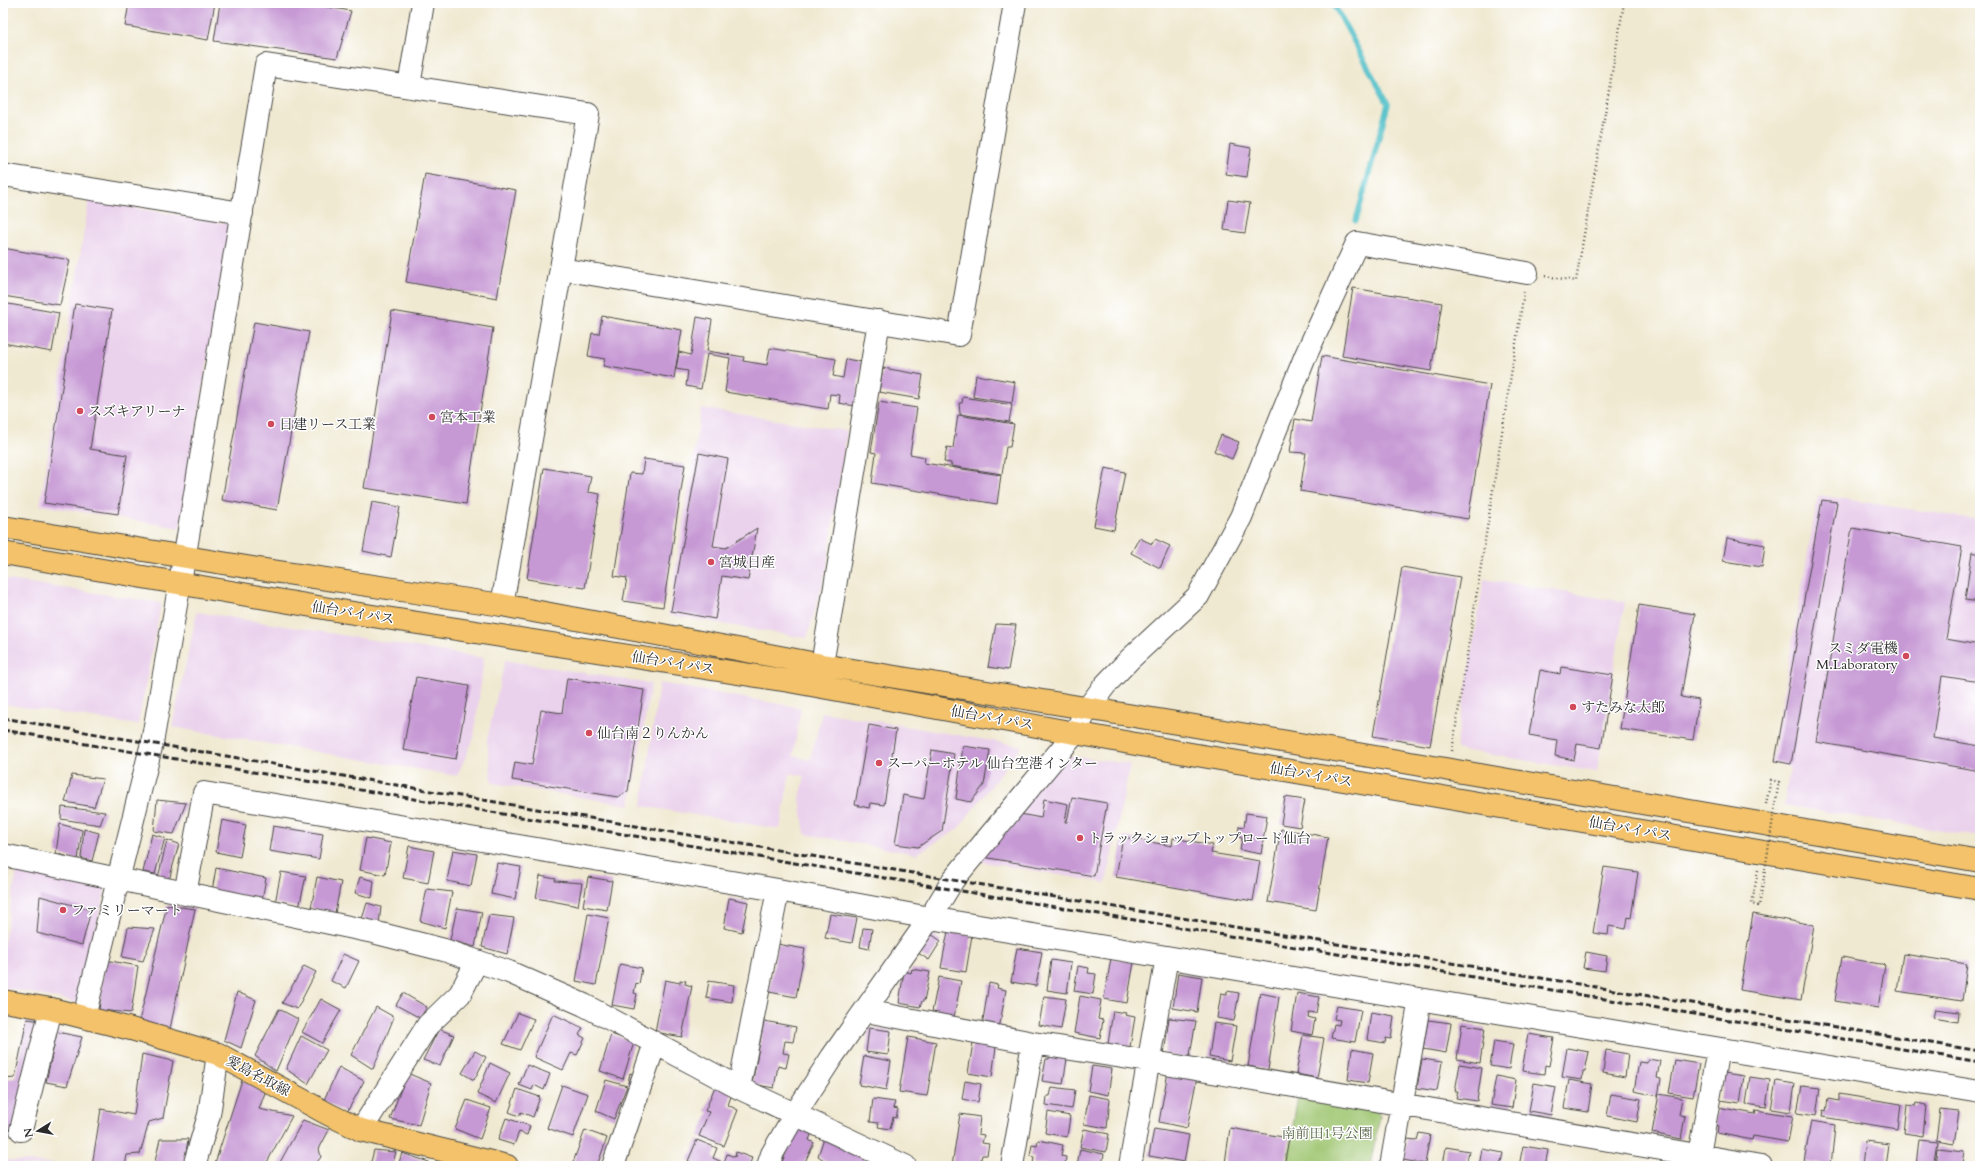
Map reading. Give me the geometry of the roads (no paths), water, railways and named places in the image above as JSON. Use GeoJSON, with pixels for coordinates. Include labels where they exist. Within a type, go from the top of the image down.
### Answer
{"type":"FeatureCollection","features":[{"type":"Feature","properties":{"kind":"main road","name":"仙台バイパス"},"geometry":{"type":"LineString","coordinates":[[3,527],[184,557],[502,606],[822,666],[1189,725],[1980,861]]}},
{"type":"Feature","properties":{"kind":"main road","name":"仙台バイパス"},"geometry":{"type":"LineString","coordinates":[[3,553],[179,585],[781,680],[1192,754],[1980,889]]}},
{"type":"Feature","properties":{"kind":"main road","name":"愛島名取線"},"geometry":{"type":"LineString","coordinates":[[3,1000],[84,1017],[218,1054],[328,1114],[361,1130],[507,1166]]}},
{"type":"Feature","properties":{"kind":"street"},"geometry":{"type":"LineString","coordinates":[[409,86],[423,3]]}},
{"type":"Feature","properties":{"kind":"street"},"geometry":{"type":"LineString","coordinates":[[561,269],[959,335],[1015,3]]}},
{"type":"Feature","properties":{"kind":"street"},"geometry":{"type":"LineString","coordinates":[[84,1017],[152,743],[266,65],[588,114],[502,606]]}},
{"type":"Feature","properties":{"kind":"street"},"geometry":{"type":"LineString","coordinates":[[3,175],[242,213]]}},
{"type":"Feature","properties":{"kind":"street"},"geometry":{"type":"LineString","coordinates":[[768,1166],[772,1154],[832,1057],[866,1011],[930,918],[962,867],[1075,733],[1086,709],[1106,684],[1130,659],[1198,596],[1241,517],[1305,357],[1357,243],[1527,273]]}},
{"type":"Feature","properties":{"kind":"street"},"geometry":{"type":"LineString","coordinates":[[822,666],[879,321]]}},
{"type":"Feature","properties":{"kind":"street"},"geometry":{"type":"LineString","coordinates":[[185,894],[204,793],[778,890],[930,918],[1718,1050],[1980,1092]]}},
{"type":"Feature","properties":{"kind":"street"},"geometry":{"type":"LineString","coordinates":[[3,855],[373,932],[477,961],[509,972],[584,1005],[739,1088],[905,1166]]}},
{"type":"Feature","properties":{"kind":"street"},"geometry":{"type":"LineString","coordinates":[[739,1088],[778,890]]}},
{"type":"Feature","properties":{"kind":"street"},"geometry":{"type":"LineString","coordinates":[[1130,1166],[1167,957]]}},
{"type":"Feature","properties":{"kind":"street"},"geometry":{"type":"LineString","coordinates":[[361,1130],[428,1025],[460,994],[477,961]]}},
{"type":"Feature","properties":{"kind":"street"},"geometry":{"type":"LineString","coordinates":[[1391,1166],[1420,999]]}},
{"type":"Feature","properties":{"kind":"street"},"geometry":{"type":"LineString","coordinates":[[21,1130],[51,1009]]}},
{"type":"Feature","properties":{"kind":"street"},"geometry":{"type":"LineString","coordinates":[[866,1011],[1033,1043],[1148,1061],[1401,1105],[1698,1161],[1761,1166]]}},
{"type":"Feature","properties":{"kind":"street"},"geometry":{"type":"LineString","coordinates":[[613,1166],[655,1043]]}},
{"type":"Feature","properties":{"kind":"street"},"geometry":{"type":"LineString","coordinates":[[1012,1166],[1033,1043]]}},
{"type":"Feature","properties":{"kind":"street"},"geometry":{"type":"LineString","coordinates":[[1698,1161],[1718,1050]]}},
{"type":"Feature","properties":{"kind":"street"},"geometry":{"type":"LineString","coordinates":[[194,1166],[209,1115],[218,1054]]}},
{"type":"Feature","properties":{"kind":"waterway"},"geometry":{"type":"LineString","coordinates":[[1333,3],[1388,104],[1356,221]]}},
{"type":"Feature","properties":{"kind":"railway"},"geometry":{"type":"LineString","coordinates":[[3,718],[953,880],[1980,1051]]}},
{"type":"Feature","properties":{"kind":"railway"},"geometry":{"type":"LineString","coordinates":[[3,730],[1980,1062]]}},
{"type":"Feature","properties":{"kind":"place","name":"スズキアリーナ"},"geometry":{"type":"Point","coordinates":[80,411]}},
{"type":"Feature","properties":{"kind":"place","name":"宮本工業"},"geometry":{"type":"Point","coordinates":[432,417]}},
{"type":"Feature","properties":{"kind":"place","name":"日建リース工業"},"geometry":{"type":"Point","coordinates":[271,424]}},
{"type":"Feature","properties":{"kind":"place","name":"宮城日産"},"geometry":{"type":"Point","coordinates":[711,562]}},
{"type":"Feature","properties":{"kind":"place","name":"スミダ電機 M.Laboratory"},"geometry":{"type":"Point","coordinates":[1906,656]}},
{"type":"Feature","properties":{"kind":"place","name":"すたみな太郎"},"geometry":{"type":"Point","coordinates":[1573,707]}},
{"type":"Feature","properties":{"kind":"place","name":"仙台南２りんかん"},"geometry":{"type":"Point","coordinates":[589,733]}},
{"type":"Feature","properties":{"kind":"place","name":"スーパーホテル 仙台空港インター"},"geometry":{"type":"Point","coordinates":[879,763]}},
{"type":"Feature","properties":{"kind":"place","name":"トラックショップトップロード仙台"},"geometry":{"type":"Point","coordinates":[1080,838]}},
{"type":"Feature","properties":{"kind":"place","name":"ファミリーマート"},"geometry":{"type":"Point","coordinates":[63,910]}},
{"type":"Feature","properties":{"kind":"park label","name":"南前田1号公園"},"geometry":{"type":"Point","coordinates":[1327,1133]}}]}
